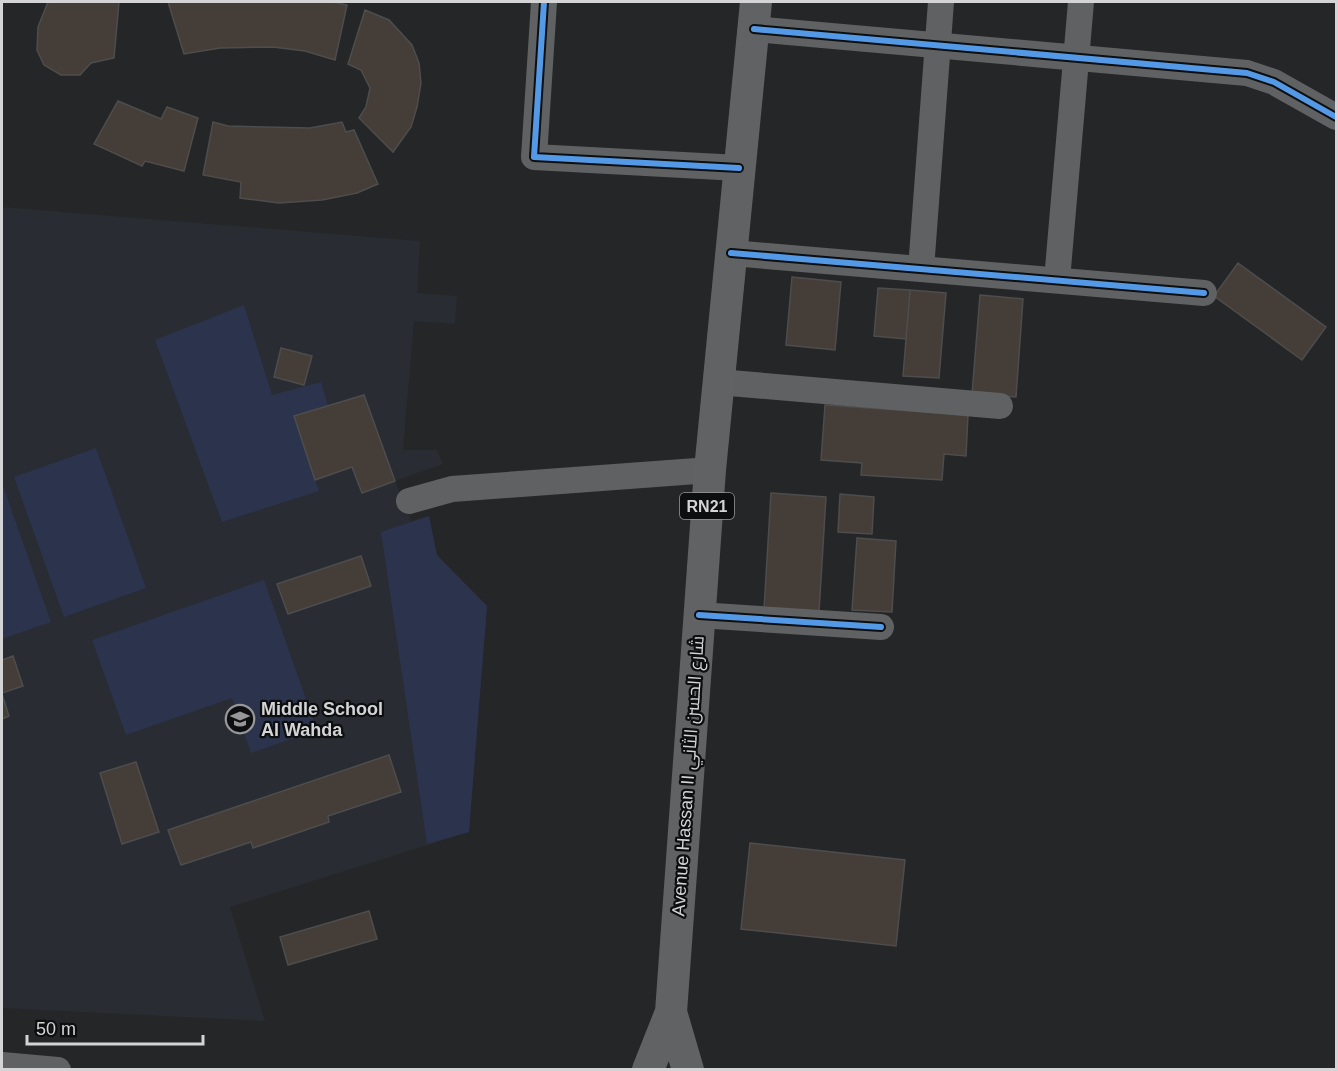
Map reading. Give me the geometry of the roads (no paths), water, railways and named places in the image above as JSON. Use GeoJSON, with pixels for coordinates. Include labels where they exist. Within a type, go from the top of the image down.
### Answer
{"type":"FeatureCollection","features":[{"type":"Feature","properties":{"kind":"main road","name":"Avenue Hassan II شارع الحسن الثاني"},"geometry":{"type":"LineString","coordinates":[[648,1070],[670,1012],[710,470],[755,15]]}},
{"type":"Feature","properties":{"kind":"main road","name":"Avenue Hassan II شارع الحسن الثاني"},"geometry":{"type":"LineString","coordinates":[[670,1012],[688,1070]]}},
{"type":"Feature","properties":{"kind":"street"},"geometry":{"type":"LineString","coordinates":[[544,2],[534,157],[739,168]]}},
{"type":"Feature","properties":{"kind":"street"},"geometry":{"type":"LineString","coordinates":[[921,269],[940,2]]}},
{"type":"Feature","properties":{"kind":"street"},"geometry":{"type":"LineString","coordinates":[[1057,280],[1081,2]]}},
{"type":"Feature","properties":{"kind":"street"},"geometry":{"type":"LineString","coordinates":[[755,15],[937,45],[1247,73],[1274,82],[1336,117]]}},
{"type":"Feature","properties":{"kind":"street"},"geometry":{"type":"LineString","coordinates":[[731,253],[1204,293]]}},
{"type":"Feature","properties":{"kind":"street"},"geometry":{"type":"LineString","coordinates":[[718,382],[1000,406]]}},
{"type":"Feature","properties":{"kind":"street"},"geometry":{"type":"LineString","coordinates":[[410,501],[452,489],[710,470]]}},
{"type":"Feature","properties":{"kind":"street"},"geometry":{"type":"LineString","coordinates":[[699,615],[881,627]]}},
{"type":"Feature","properties":{"kind":"street"},"geometry":{"type":"LineString","coordinates":[[2,1065],[58,1070]]}},
{"type":"Feature","properties":{"kind":"place","name":"Middle School Al Wahda"},"geometry":{"type":"Point","coordinates":[240,719]}}]}
